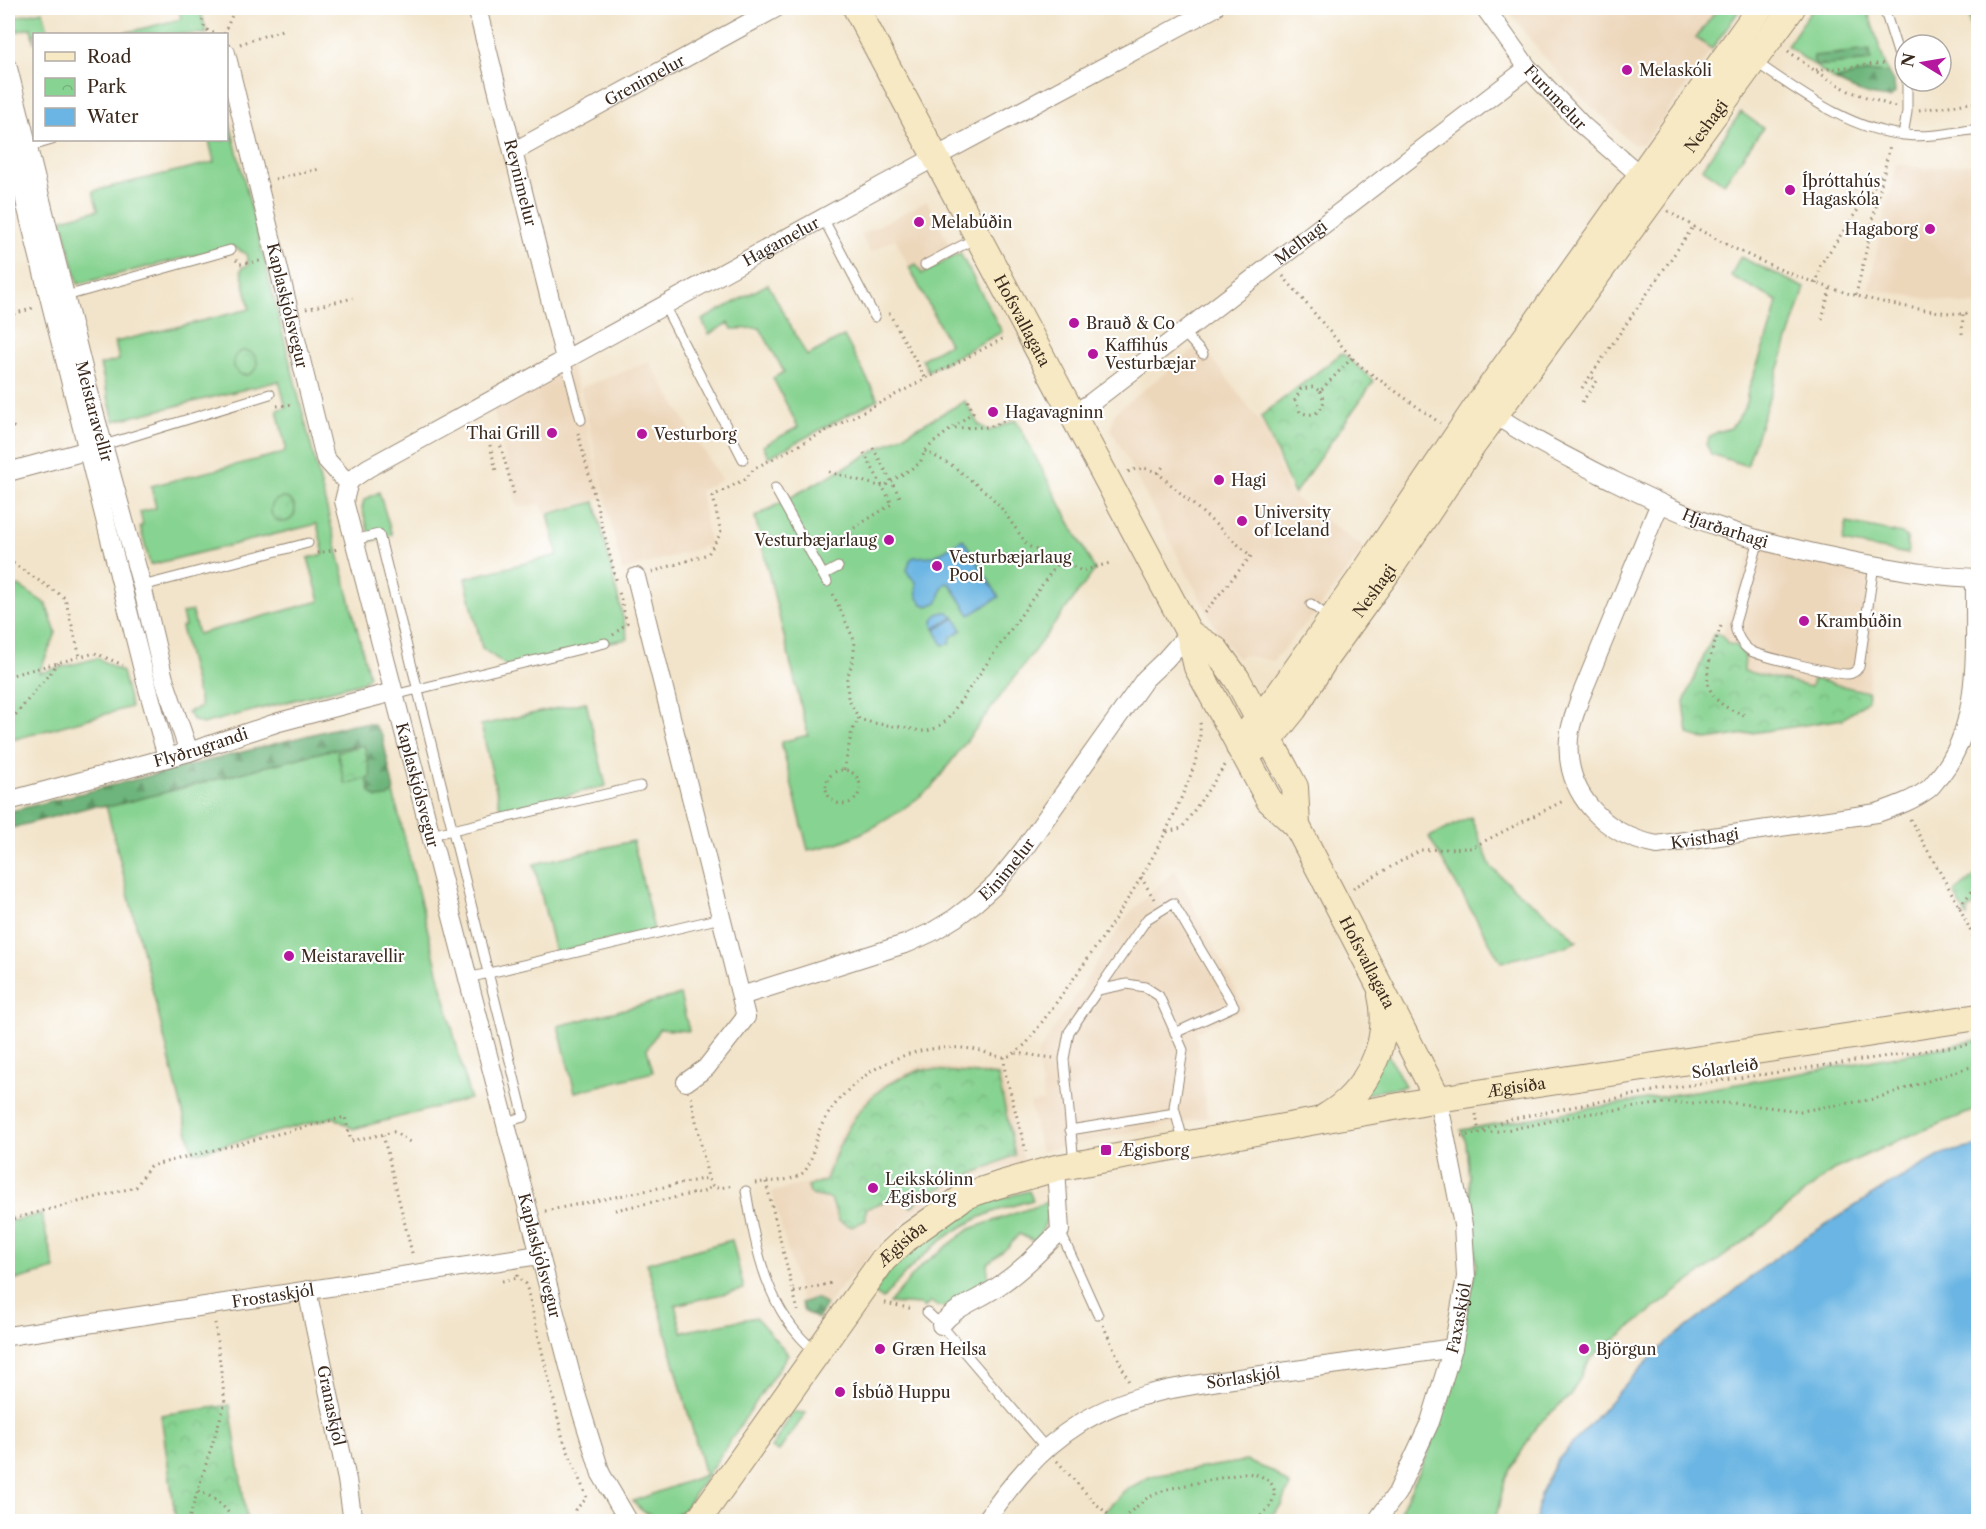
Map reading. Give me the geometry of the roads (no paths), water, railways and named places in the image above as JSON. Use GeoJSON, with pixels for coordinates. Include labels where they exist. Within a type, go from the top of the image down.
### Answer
{"type":"FeatureCollection","features":[{"type":"Feature","properties":{"kind":"street","name":"Reynimelur"},"geometry":{"type":"LineString","coordinates":[[477,8],[565,359]]}},
{"type":"Feature","properties":{"kind":"street","name":"Grenimelur"},"geometry":{"type":"LineString","coordinates":[[513,152],[776,8]]}},
{"type":"Feature","properties":{"kind":"street","name":"Hofsvallagata"},"geometry":{"type":"LineString","coordinates":[[856,8],[1073,414],[1197,623],[1237,679],[1295,787],[1297,826]]}},
{"type":"Feature","properties":{"kind":"street","name":"Hagamelur"},"geometry":{"type":"LineString","coordinates":[[349,481],[368,468],[565,359],[1214,8]]}},
{"type":"Feature","properties":{"kind":"street","name":"Furumelur"},"geometry":{"type":"LineString","coordinates":[[1485,8],[1528,68],[1582,124],[1653,191]]}},
{"type":"Feature","properties":{"kind":"street","name":"Neshagi"},"geometry":{"type":"LineString","coordinates":[[1237,753],[1251,752],[1279,694],[1331,619],[1487,408],[1653,191],[1743,54],[1760,8]]}},
{"type":"Feature","properties":{"kind":"street","name":"Neshagi"},"geometry":{"type":"LineString","coordinates":[[1743,54],[1792,8]]}},
{"type":"Feature","properties":{"kind":"street","name":"Kaplaskjólsvegur"},"geometry":{"type":"LineString","coordinates":[[230,49],[232,95],[259,183],[325,458],[349,481],[344,501],[348,544],[394,693],[576,1394],[601,1474],[630,1520]]}},
{"type":"Feature","properties":{"kind":"street","name":"Meistaravellir"},"geometry":{"type":"LineString","coordinates":[[8,68],[28,147],[57,297]]}},
{"type":"Feature","properties":{"kind":"street","name":"Melhagi"},"geometry":{"type":"LineString","coordinates":[[1073,414],[1092,402],[1528,68]]}},
{"type":"Feature","properties":{"kind":"street","name":"Meistaravellir"},"geometry":{"type":"LineString","coordinates":[[8,133],[93,408],[96,448],[146,682],[166,757]]}},
{"type":"Feature","properties":{"kind":"street","name":"Neshagi"},"geometry":{"type":"LineString","coordinates":[[1263,729],[1294,709],[1327,656],[1387,573],[1487,408]]}},
{"type":"Feature","properties":{"kind":"street","name":"Hjarðarhagi"},"geometry":{"type":"LineString","coordinates":[[1487,408],[1561,454],[1660,503],[1724,529],[1759,540],[1874,565],[1977,578]]}},
{"type":"Feature","properties":{"kind":"street","name":"Meistaravellir"},"geometry":{"type":"LineString","coordinates":[[96,448],[142,586],[164,679],[189,752]]}},
{"type":"Feature","properties":{"kind":"street"},"geometry":{"type":"LineString","coordinates":[[8,472],[96,448]]}},
{"type":"Feature","properties":{"kind":"street","name":"Kvisthagi"},"geometry":{"type":"LineString","coordinates":[[1660,503],[1580,698],[1570,727],[1569,754],[1580,792],[1606,824],[1630,838],[1657,845],[1877,813],[1902,804],[1928,789],[1950,764],[1964,734],[1972,690],[1977,578]]}},
{"type":"Feature","properties":{"kind":"street"},"geometry":{"type":"LineString","coordinates":[[636,577],[746,1017],[706,1068],[686,1082]]}},
{"type":"Feature","properties":{"kind":"street","name":"Hofsvallagata"},"geometry":{"type":"LineString","coordinates":[[1197,623],[1197,667],[1237,753],[1269,800],[1297,826],[1438,1099]]}},
{"type":"Feature","properties":{"kind":"street","name":"Einimelur"},"geometry":{"type":"LineString","coordinates":[[741,996],[908,943],[932,932],[976,902],[1011,867],[1145,680],[1197,623]]}},
{"type":"Feature","properties":{"kind":"street","name":"Flyðrugrandi"},"geometry":{"type":"LineString","coordinates":[[8,801],[189,752],[279,722],[394,693]]}},
{"type":"Feature","properties":{"kind":"street"},"geometry":{"type":"LineString","coordinates":[[1319,1120],[1350,1098],[1372,1066],[1382,1037],[1382,1001],[1378,983]]}},
{"type":"Feature","properties":{"kind":"street","name":"Ægisíða"},"geometry":{"type":"LineString","coordinates":[[696,1521],[883,1260],[909,1236],[965,1196],[1032,1174],[1319,1120],[1438,1099],[1978,1017]]}},
{"type":"Feature","properties":{"kind":"street","name":"Faxaskjól"},"geometry":{"type":"LineString","coordinates":[[1376,1521],[1397,1493],[1430,1422],[1453,1348],[1466,1277],[1463,1225],[1438,1099]]}},
{"type":"Feature","properties":{"kind":"street"},"geometry":{"type":"LineString","coordinates":[[942,1325],[950,1314],[999,1286],[1028,1263],[1060,1231],[1065,1167]]}},
{"type":"Feature","properties":{"kind":"street","name":"Frostaskjól"},"geometry":{"type":"LineString","coordinates":[[8,1336],[539,1255]]}},
{"type":"Feature","properties":{"kind":"street","name":"Granaskjól"},"geometry":{"type":"LineString","coordinates":[[307,1290],[347,1479],[353,1521]]}},
{"type":"Feature","properties":{"kind":"street","name":"Sörlaskjól"},"geometry":{"type":"LineString","coordinates":[[985,1521],[1016,1478],[1046,1448],[1097,1413],[1136,1397],[1156,1391],[1199,1384],[1453,1348]]}},
{"type":"Feature","properties":{"kind":"lane"},"geometry":{"type":"LineString","coordinates":[[1884,8],[1893,37]]}},
{"type":"Feature","properties":{"kind":"lane"},"geometry":{"type":"LineString","coordinates":[[1743,54],[1829,109],[1865,127],[1917,136],[1978,129]]}},
{"type":"Feature","properties":{"kind":"lane"},"geometry":{"type":"LineString","coordinates":[[1898,134],[1907,112],[1907,93]]}},
{"type":"Feature","properties":{"kind":"lane"},"geometry":{"type":"LineString","coordinates":[[28,147],[49,141]]}},
{"type":"Feature","properties":{"kind":"lane"},"geometry":{"type":"LineString","coordinates":[[823,218],[874,317]]}},
{"type":"Feature","properties":{"kind":"lane"},"geometry":{"type":"LineString","coordinates":[[925,265],[979,237]]}},
{"type":"Feature","properties":{"kind":"lane"},"geometry":{"type":"LineString","coordinates":[[57,297],[230,250]]}},
{"type":"Feature","properties":{"kind":"lane"},"geometry":{"type":"LineString","coordinates":[[664,305],[743,459]]}},
{"type":"Feature","properties":{"kind":"lane"},"geometry":{"type":"LineString","coordinates":[[1183,332],[1203,354]]}},
{"type":"Feature","properties":{"kind":"lane"},"geometry":{"type":"LineString","coordinates":[[565,359],[578,422]]}},
{"type":"Feature","properties":{"kind":"lane"},"geometry":{"type":"LineString","coordinates":[[96,448],[270,394]]}},
{"type":"Feature","properties":{"kind":"lane"},"geometry":{"type":"LineString","coordinates":[[775,488],[825,578],[838,567]]}},
{"type":"Feature","properties":{"kind":"lane"},"geometry":{"type":"LineString","coordinates":[[348,544],[379,534],[524,1117],[505,1122]]}},
{"type":"Feature","properties":{"kind":"lane"},"geometry":{"type":"LineString","coordinates":[[1759,540],[1735,623],[1737,635],[1751,651],[1816,669],[1846,675],[1855,672],[1859,667],[1874,565]]}},
{"type":"Feature","properties":{"kind":"lane"},"geometry":{"type":"LineString","coordinates":[[142,586],[308,543]]}},
{"type":"Feature","properties":{"kind":"lane"},"geometry":{"type":"LineString","coordinates":[[1311,604],[1331,619]]}},
{"type":"Feature","properties":{"kind":"lane"},"geometry":{"type":"LineString","coordinates":[[394,693],[605,643]]}},
{"type":"Feature","properties":{"kind":"lane"},"geometry":{"type":"LineString","coordinates":[[431,835],[640,786]]}},
{"type":"Feature","properties":{"kind":"lane"},"geometry":{"type":"LineString","coordinates":[[1065,1167],[1070,1130],[1064,1059],[1069,1032],[1147,919],[1173,903],[1234,1006],[1175,1033]]}},
{"type":"Feature","properties":{"kind":"lane"},"geometry":{"type":"LineString","coordinates":[[468,978],[721,918]]}},
{"type":"Feature","properties":{"kind":"lane"},"geometry":{"type":"LineString","coordinates":[[1098,990],[1137,984],[1159,996],[1183,1050],[1174,1107],[1184,1146]]}},
{"type":"Feature","properties":{"kind":"lane"},"geometry":{"type":"LineString","coordinates":[[1070,1130],[1175,1113]]}},
{"type":"Feature","properties":{"kind":"lane"},"geometry":{"type":"LineString","coordinates":[[746,1191],[754,1241],[767,1282],[784,1318],[816,1352]]}},
{"type":"Feature","properties":{"kind":"lane"},"geometry":{"type":"LineString","coordinates":[[1060,1231],[1098,1315]]}},
{"type":"Feature","properties":{"kind":"lane"},"geometry":{"type":"LineString","coordinates":[[927,1312],[942,1325],[1046,1448]]}},
{"type":"Feature","properties":{"kind":"water"},"geometry":{"type":"Polygon","coordinates":[[[963,539],[999,597],[970,615],[950,584],[947,583],[943,586],[938,602],[928,606],[922,604],[917,596],[916,582],[907,570],[910,560],[914,557],[935,556],[963,539]]]}},
{"type":"Feature","properties":{"kind":"water"},"geometry":{"type":"Polygon","coordinates":[[[948,612],[954,617],[934,629],[935,616],[948,612]]]}},
{"type":"Feature","properties":{"kind":"water"},"geometry":{"type":"Polygon","coordinates":[[[955,618],[962,630],[951,637],[950,643],[943,645],[935,630],[955,618]]]}},
{"type":"Feature","properties":{"kind":"water"},"geometry":{"type":"Polygon","coordinates":[[[1978,1146],[1978,1521],[1536,1521],[1539,1497],[1556,1462],[1633,1376],[1667,1342],[1804,1238],[1890,1184],[1945,1153],[1978,1146]]]}},
{"type":"Feature","properties":{"kind":"place","name":"Melaskóli"},"geometry":{"type":"Point","coordinates":[1627,70]}},
{"type":"Feature","properties":{"kind":"place","name":"Íþróttahús Hagaskóla"},"geometry":{"type":"Point","coordinates":[1790,190]}},
{"type":"Feature","properties":{"kind":"place","name":"Melabúðin"},"geometry":{"type":"Point","coordinates":[919,222]}},
{"type":"Feature","properties":{"kind":"place","name":"Hagaborg"},"geometry":{"type":"Point","coordinates":[1930,229]}},
{"type":"Feature","properties":{"kind":"place","name":"Brauð & Co"},"geometry":{"type":"Point","coordinates":[1074,323]}},
{"type":"Feature","properties":{"kind":"place","name":"Kaffihús Vesturbæjar"},"geometry":{"type":"Point","coordinates":[1093,354]}},
{"type":"Feature","properties":{"kind":"place","name":"Hagavagninn"},"geometry":{"type":"Point","coordinates":[993,412]}},
{"type":"Feature","properties":{"kind":"place","name":"Thai Grill"},"geometry":{"type":"Point","coordinates":[552,433]}},
{"type":"Feature","properties":{"kind":"place","name":"Vesturborg"},"geometry":{"type":"Point","coordinates":[642,434]}},
{"type":"Feature","properties":{"kind":"place","name":"Hagi"},"geometry":{"type":"Point","coordinates":[1219,480]}},
{"type":"Feature","properties":{"kind":"place","name":"University of Iceland"},"geometry":{"type":"Point","coordinates":[1242,521]}},
{"type":"Feature","properties":{"kind":"place","name":"Vesturbæjarlaug"},"geometry":{"type":"Point","coordinates":[889,540]}},
{"type":"Feature","properties":{"kind":"place","name":"Vesturbæjarlaug Pool"},"geometry":{"type":"Point","coordinates":[937,566]}},
{"type":"Feature","properties":{"kind":"place","name":"Krambúðin"},"geometry":{"type":"Point","coordinates":[1804,621]}},
{"type":"Feature","properties":{"kind":"place","name":"Meistaravellir"},"geometry":{"type":"Point","coordinates":[289,956]}},
{"type":"Feature","properties":{"kind":"place","name":"Ægisborg"},"geometry":{"type":"Point","coordinates":[1106,1150]}},
{"type":"Feature","properties":{"kind":"place","name":"Leikskólinn Ægisborg"},"geometry":{"type":"Point","coordinates":[873,1188]}},
{"type":"Feature","properties":{"kind":"place","name":"Græn Heilsa"},"geometry":{"type":"Point","coordinates":[880,1349]}},
{"type":"Feature","properties":{"kind":"place","name":"Björgun"},"geometry":{"type":"Point","coordinates":[1584,1349]}},
{"type":"Feature","properties":{"kind":"place","name":"Ísbúð Huppu"},"geometry":{"type":"Point","coordinates":[840,1392]}}]}
